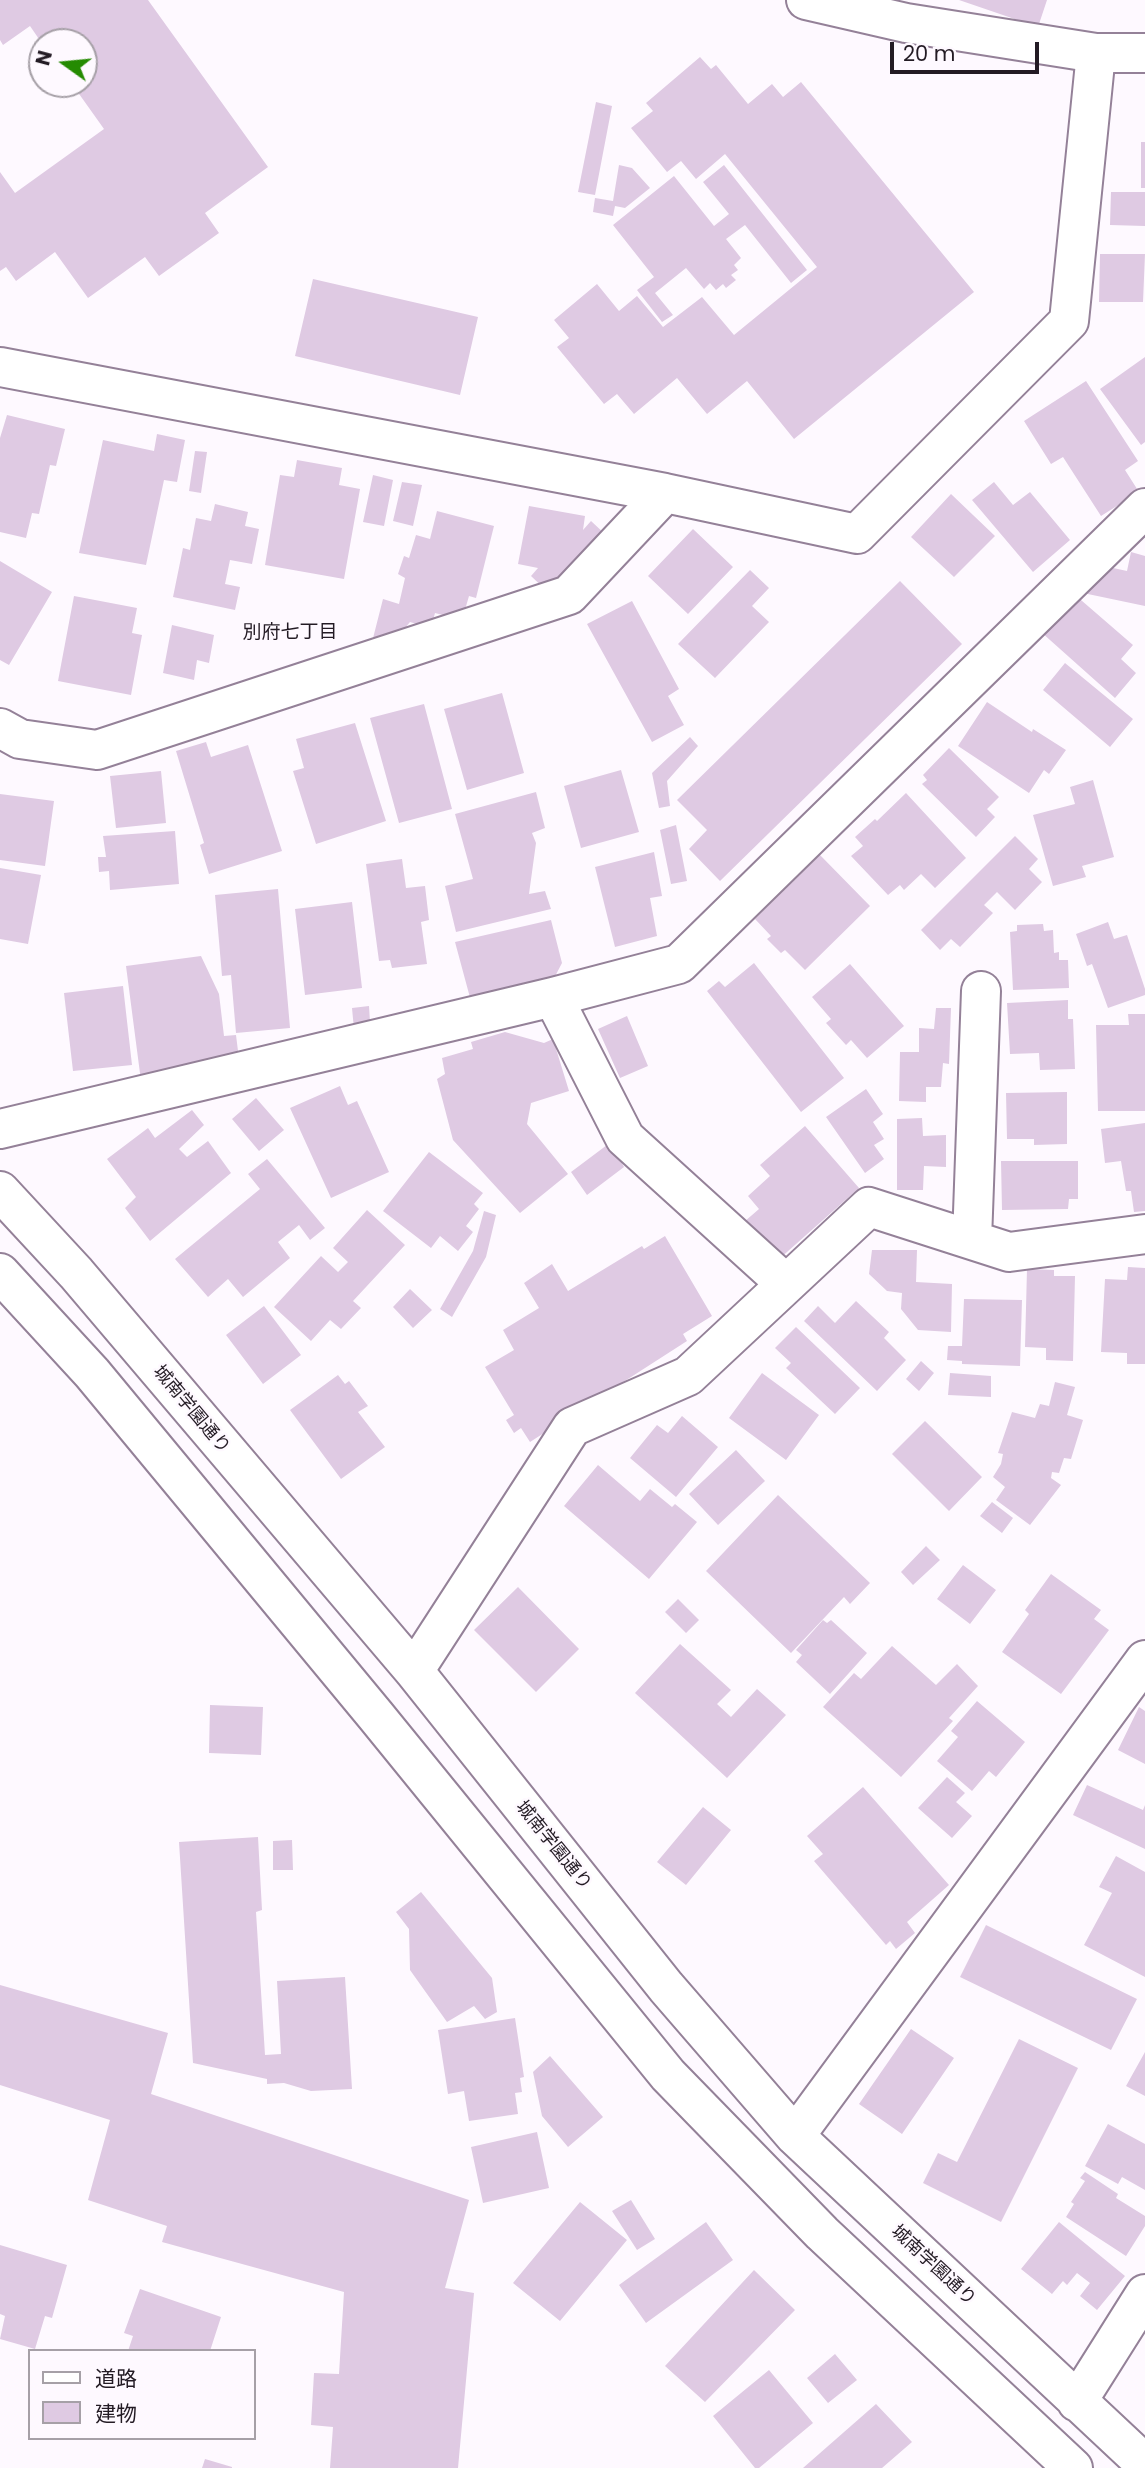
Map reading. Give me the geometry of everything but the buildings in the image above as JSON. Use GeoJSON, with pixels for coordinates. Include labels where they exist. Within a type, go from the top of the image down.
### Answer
{"type":"FeatureCollection","features":[{"type":"Feature","properties":{"kind":"street"},"geometry":{"type":"LineString","coordinates":[[829,2],[906,23],[1096,53],[1145,53]]}},
{"type":"Feature","properties":{"kind":"street"},"geometry":{"type":"LineString","coordinates":[[0,367],[665,493],[857,534],[1069,321],[1096,53]]}},
{"type":"Feature","properties":{"kind":"street"},"geometry":{"type":"LineString","coordinates":[[0,728],[20,739],[97,750],[569,595],[665,493]]}},
{"type":"Feature","properties":{"kind":"street"},"geometry":{"type":"LineString","coordinates":[[0,1129],[553,997],[679,964],[1145,508]]}},
{"type":"Feature","properties":{"kind":"street"},"geometry":{"type":"LineString","coordinates":[[972,1240],[981,991]]}},
{"type":"Feature","properties":{"kind":"street"},"geometry":{"type":"LineString","coordinates":[[553,997],[625,1138],[786,1284]]}},
{"type":"Feature","properties":{"kind":"street","name":"城南学園通り"},"geometry":{"type":"LineString","coordinates":[[0,1191],[76,1273],[414,1671],[666,1987],[796,2136],[1145,2464]]}},
{"type":"Feature","properties":{"kind":"street"},"geometry":{"type":"LineString","coordinates":[[414,1671],[572,1427],[688,1376],[869,1207],[1009,1252],[1145,1234]]}},
{"type":"Feature","properties":{"kind":"street"},"geometry":{"type":"LineString","coordinates":[[0,1273],[92,1373],[368,1706],[668,2075],[822,2233],[1073,2468]]}},
{"type":"Feature","properties":{"kind":"street"},"geometry":{"type":"LineString","coordinates":[[796,2136],[1145,1660]]}},
{"type":"Feature","properties":{"kind":"street"},"geometry":{"type":"LineString","coordinates":[[1077,2402],[1145,2294]]}},
{"type":"Feature","properties":{"kind":"district","name":"別府七丁目"},"geometry":{"type":"Point","coordinates":[290,633]}}]}
